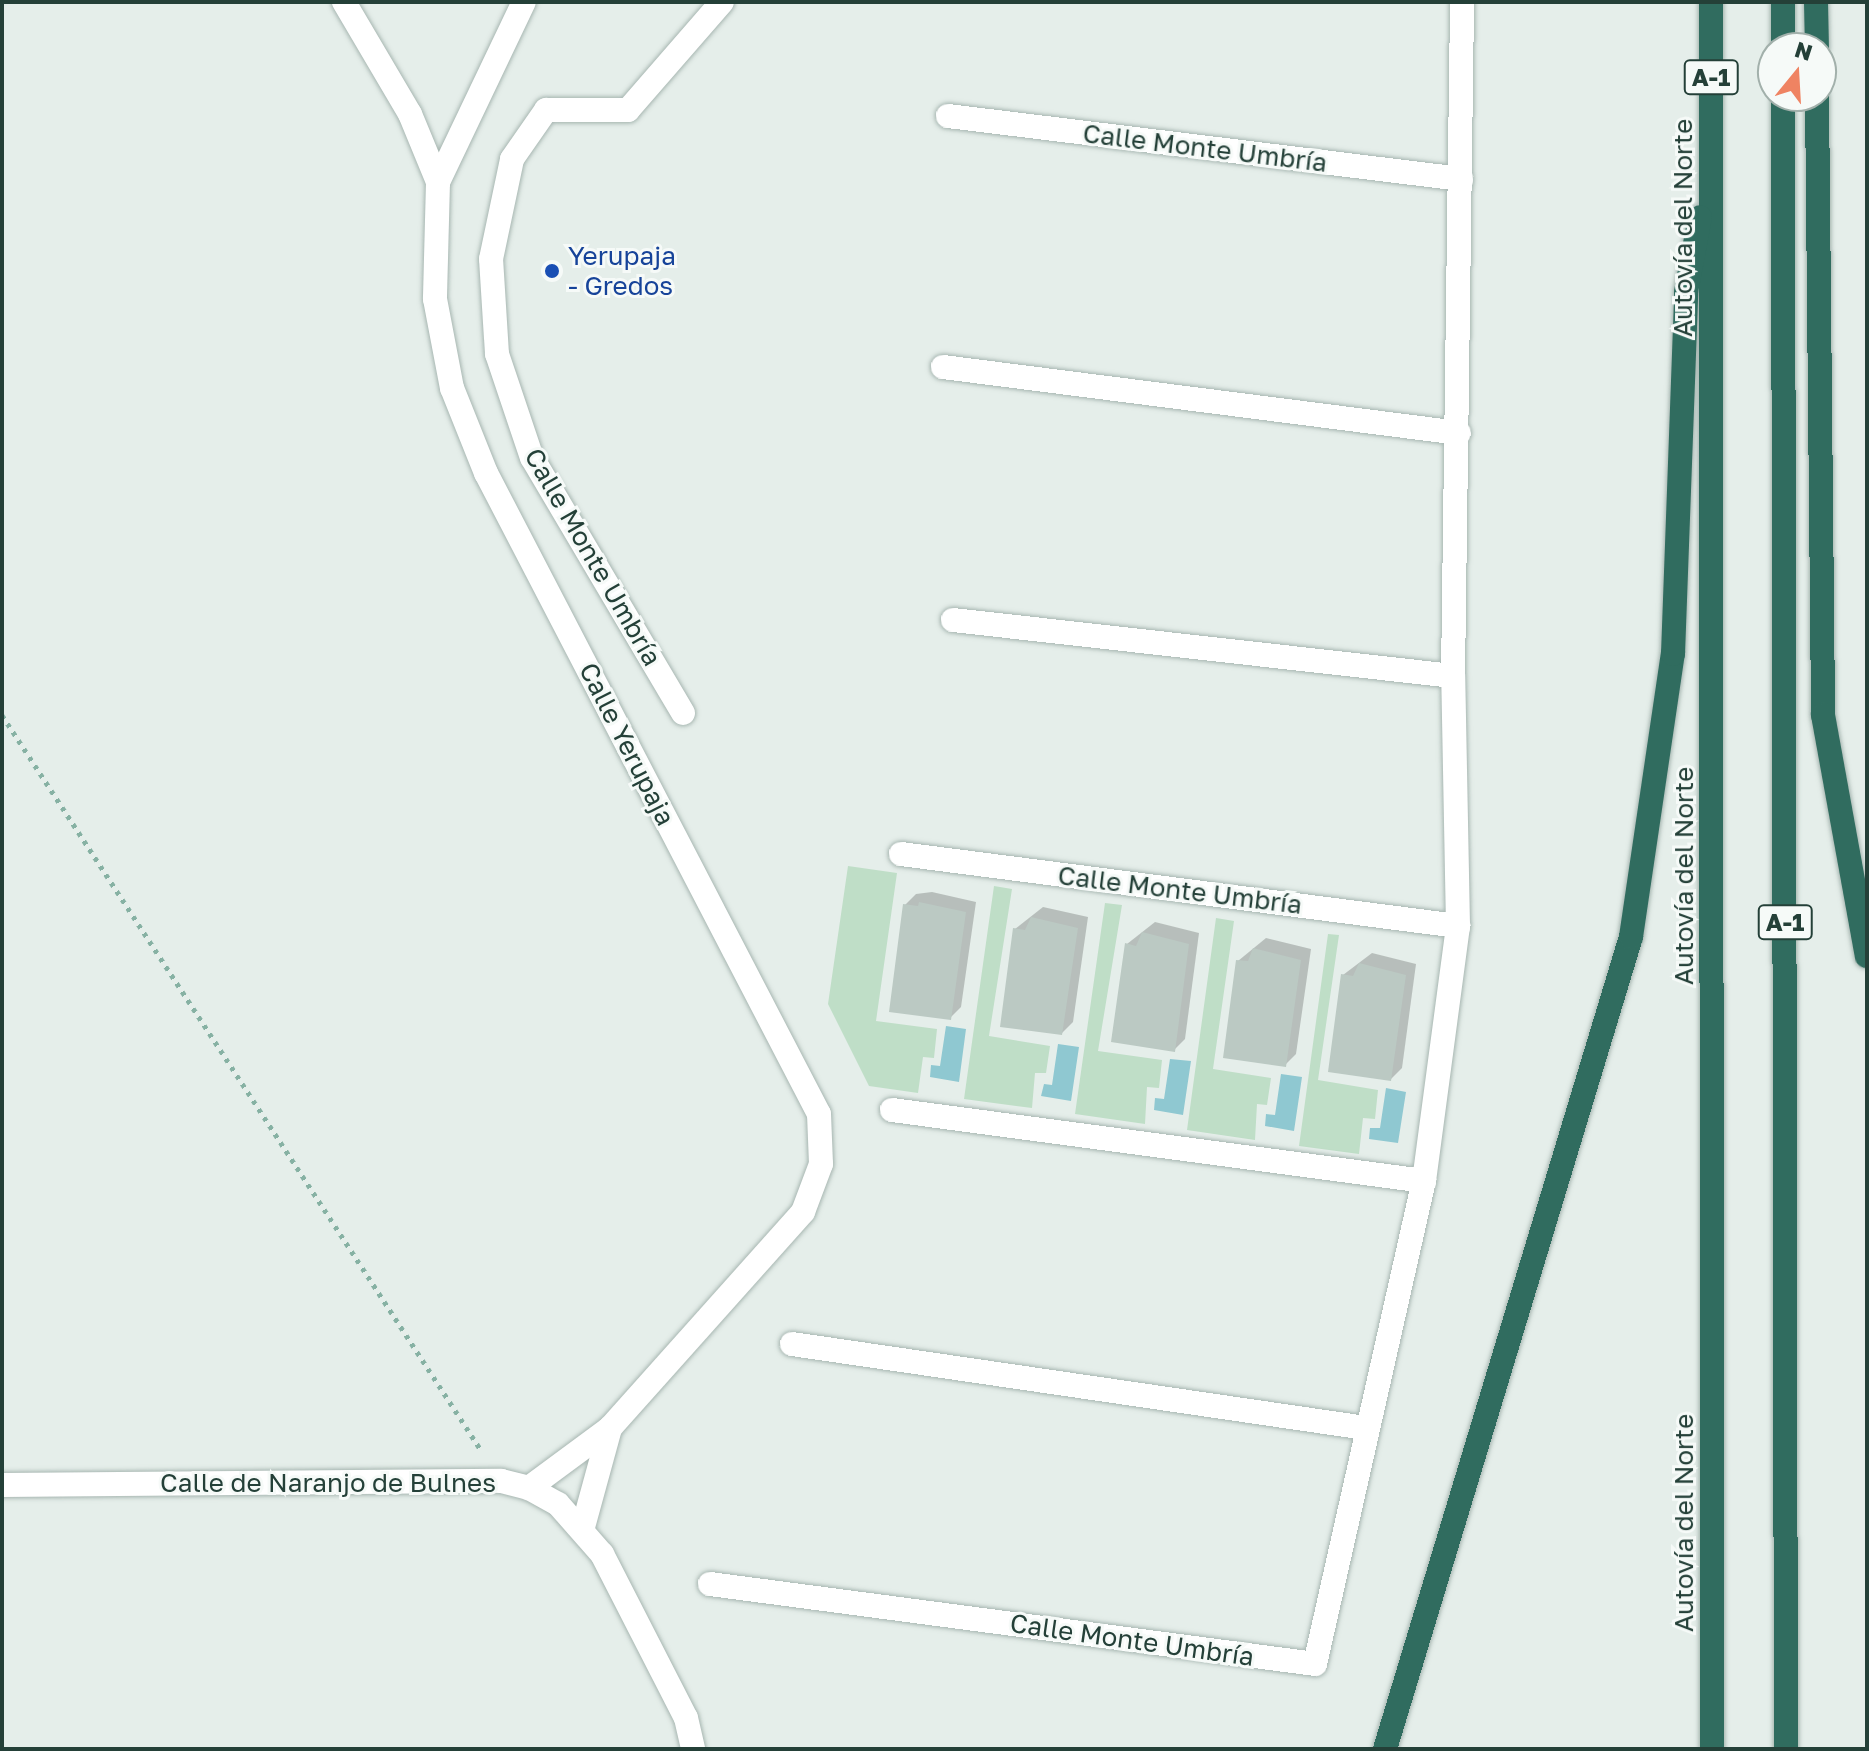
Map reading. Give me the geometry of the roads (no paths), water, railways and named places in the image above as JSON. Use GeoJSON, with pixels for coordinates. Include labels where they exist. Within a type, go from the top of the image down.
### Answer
{"type":"FeatureCollection","features":[{"type":"Feature","properties":{"kind":"highway","name":"Autovía del Norte"},"geometry":{"type":"LineString","coordinates":[[1711,2],[1712,1749]]}},
{"type":"Feature","properties":{"kind":"highway"},"geometry":{"type":"LineString","coordinates":[[1783,2],[1783,32]]}},
{"type":"Feature","properties":{"kind":"highway"},"geometry":{"type":"LineString","coordinates":[[1816,2],[1817,32]]}},
{"type":"Feature","properties":{"kind":"highway","name":"A-1"},"geometry":{"type":"LineString","coordinates":[[1783,112],[1786,1749]]}},
{"type":"Feature","properties":{"kind":"highway"},"geometry":{"type":"LineString","coordinates":[[1817,112],[1823,715],[1867,956]]}},
{"type":"Feature","properties":{"kind":"highway"},"geometry":{"type":"LineString","coordinates":[[1385,1749],[1631,937],[1673,654],[1686,292],[1711,151]]}},
{"type":"Feature","properties":{"kind":"street","name":"Calle Yerupaja"},"geometry":{"type":"LineString","coordinates":[[344,2],[410,114],[438,182],[435,299],[452,388],[486,473],[819,1114],[821,1164],[803,1212],[610,1428],[529,1488]]}},
{"type":"Feature","properties":{"kind":"street"},"geometry":{"type":"LineString","coordinates":[[438,182],[524,2]]}},
{"type":"Feature","properties":{"kind":"street","name":"Calle Monte Umbría"},"geometry":{"type":"LineString","coordinates":[[683,713],[532,458],[497,354],[491,259],[512,159],[546,110],[628,110],[722,2]]}},
{"type":"Feature","properties":{"kind":"street","name":"Calle Monte Umbría"},"geometry":{"type":"LineString","coordinates":[[710,1584],[1315,1664],[1424,1181],[1458,926],[1453,676],[1459,433],[1462,2]]}},
{"type":"Feature","properties":{"kind":"street","name":"Calle Monte Umbría"},"geometry":{"type":"LineString","coordinates":[[948,116],[1461,179]]}},
{"type":"Feature","properties":{"kind":"street"},"geometry":{"type":"LineString","coordinates":[[943,367],[1459,433]]}},
{"type":"Feature","properties":{"kind":"street"},"geometry":{"type":"LineString","coordinates":[[953,620],[1453,676]]}},
{"type":"Feature","properties":{"kind":"street","name":"Calle Monte Umbría"},"geometry":{"type":"LineString","coordinates":[[901,854],[1458,926]]}},
{"type":"Feature","properties":{"kind":"street"},"geometry":{"type":"LineString","coordinates":[[892,1110],[1424,1181]]}},
{"type":"Feature","properties":{"kind":"street"},"geometry":{"type":"LineString","coordinates":[[792,1344],[1366,1428]]}},
{"type":"Feature","properties":{"kind":"street","name":"Calle Yerupaja"},"geometry":{"type":"LineString","coordinates":[[583,1527],[610,1428]]}},
{"type":"Feature","properties":{"kind":"street","name":"Calle de Naranjo de Bulnes"},"geometry":{"type":"LineString","coordinates":[[2,1485],[501,1481],[529,1488],[583,1527],[686,1718],[693,1749]]}},
{"type":"Feature","properties":{"kind":"water"},"geometry":{"type":"Polygon","coordinates":[[[946,1026],[966,1029],[959,1082],[930,1077],[931,1065],[940,1066],[946,1026]]]}},
{"type":"Feature","properties":{"kind":"water"},"geometry":{"type":"Polygon","coordinates":[[[1058,1044],[1079,1047],[1071,1101],[1041,1096],[1044,1084],[1052,1085],[1058,1044]]]}},
{"type":"Feature","properties":{"kind":"water"},"geometry":{"type":"Polygon","coordinates":[[[1170,1059],[1191,1061],[1183,1115],[1154,1110],[1155,1098],[1164,1099],[1170,1059]]]}},
{"type":"Feature","properties":{"kind":"water"},"geometry":{"type":"Polygon","coordinates":[[[1281,1074],[1302,1077],[1294,1131],[1265,1126],[1266,1114],[1275,1115],[1281,1074]]]}},
{"type":"Feature","properties":{"kind":"water"},"geometry":{"type":"Polygon","coordinates":[[[1386,1088],[1406,1092],[1398,1143],[1369,1139],[1370,1128],[1380,1128],[1386,1088]]]}},
{"type":"Feature","properties":{"kind":"place","name":"Yerupaja - Gredos"},"geometry":{"type":"Point","coordinates":[552,271]}}]}
